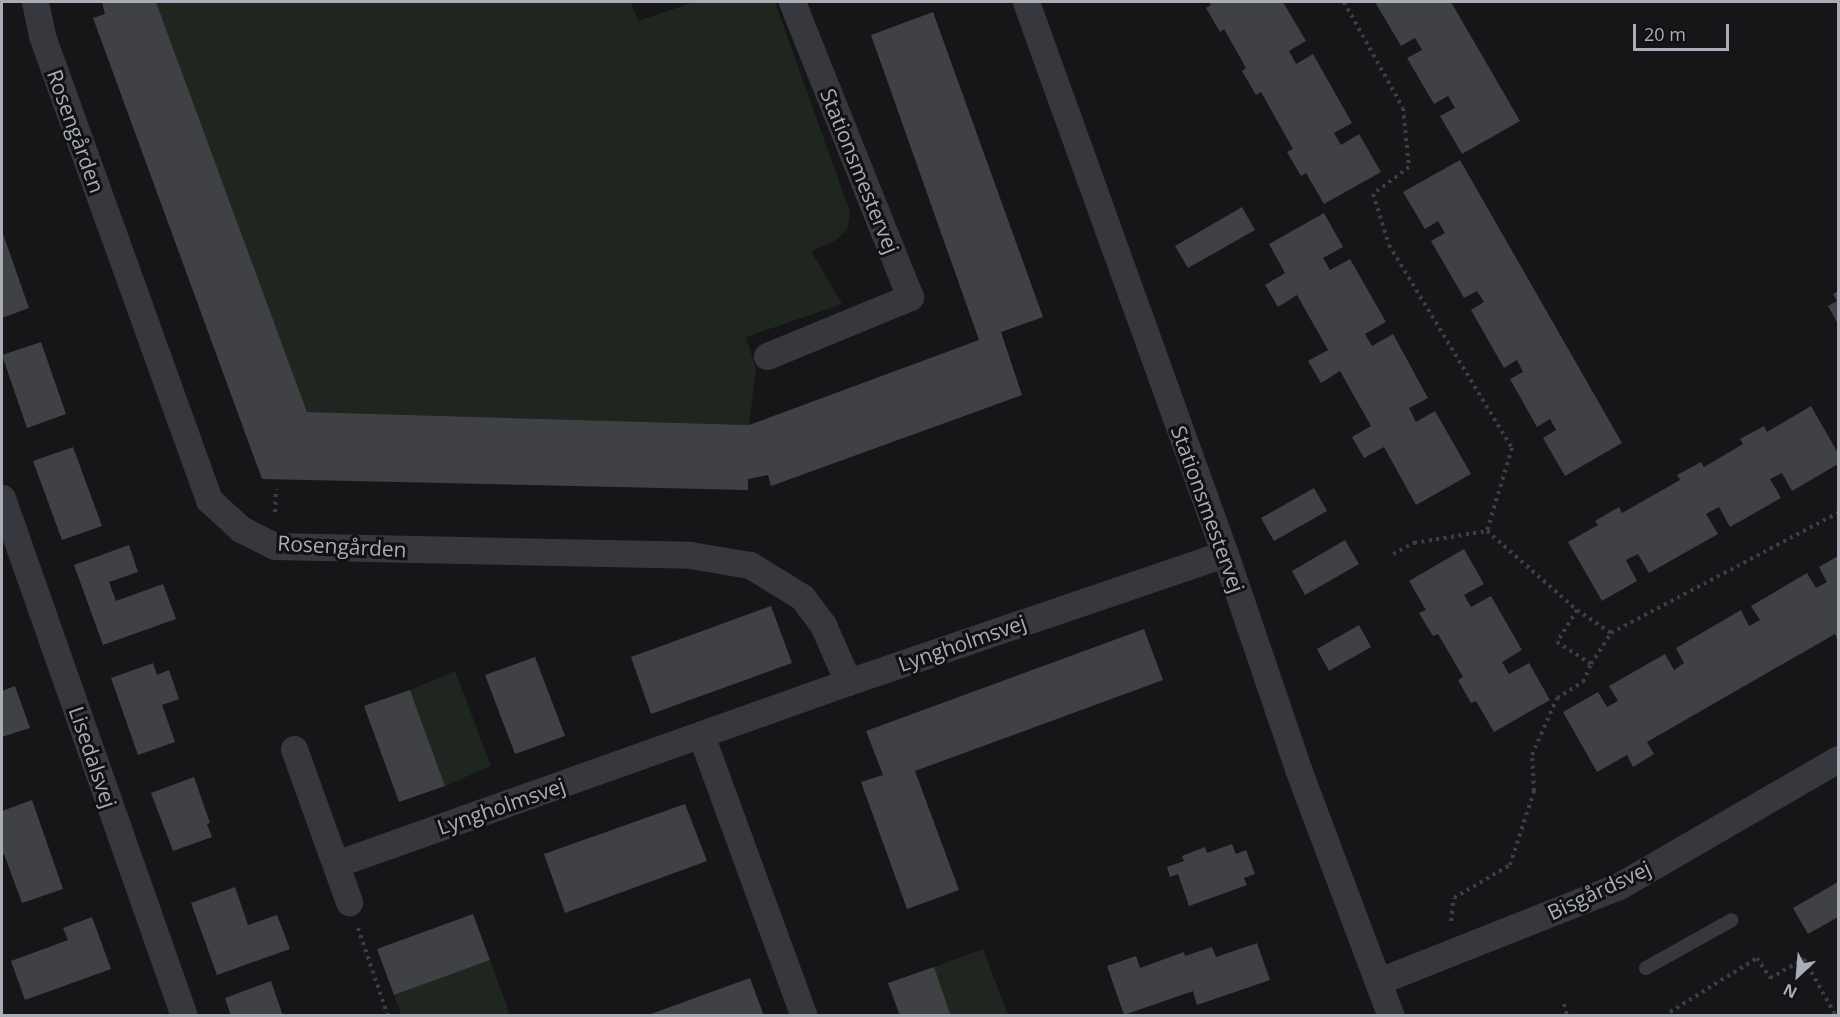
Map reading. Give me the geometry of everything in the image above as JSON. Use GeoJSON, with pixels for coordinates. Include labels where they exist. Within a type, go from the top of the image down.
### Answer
{"type":"FeatureCollection","features":[{"type":"Feature","properties":{"kind":"street","name":"Rosengården"},"geometry":{"type":"LineString","coordinates":[[35,2],[42,36],[209,500],[241,529],[274,546],[690,555],[750,565],[802,597],[823,625],[849,682]]}},
{"type":"Feature","properties":{"kind":"street","name":"Stationsmestervej"},"geometry":{"type":"LineString","coordinates":[[768,356],[910,297],[792,2]]}},
{"type":"Feature","properties":{"kind":"street","name":"Stationsmestervej"},"geometry":{"type":"LineString","coordinates":[[1026,2],[1225,554],[1298,769],[1391,1016]]}},
{"type":"Feature","properties":{"kind":"street","name":"Lisedalsvej"},"geometry":{"type":"LineString","coordinates":[[2,498],[184,1016]]}},
{"type":"Feature","properties":{"kind":"street","name":"Lyngholmsvej"},"geometry":{"type":"LineString","coordinates":[[336,864],[849,682],[1225,554]]}},
{"type":"Feature","properties":{"kind":"street"},"geometry":{"type":"LineString","coordinates":[[701,735],[804,1016]]}},
{"type":"Feature","properties":{"kind":"street"},"geometry":{"type":"LineString","coordinates":[[294,749],[349,902]]}},
{"type":"Feature","properties":{"kind":"street","name":"Bisgårdsvej"},"geometry":{"type":"LineString","coordinates":[[1379,981],[1619,886],[1839,759]]}},
{"type":"Feature","properties":{"kind":"lane"},"geometry":{"type":"LineString","coordinates":[[1646,968],[1732,920]]}},
{"type":"Feature","properties":{"kind":"path"},"geometry":{"type":"LineString","coordinates":[[1344,2],[1403,108],[1409,166],[1373,194],[1389,245],[1512,448],[1487,531]]}},
{"type":"Feature","properties":{"kind":"path"},"geometry":{"type":"LineString","coordinates":[[1446,955],[1454,898],[1510,865],[1534,791],[1532,755],[1557,698],[1583,682],[1591,663],[1611,633],[1839,513]]}},
{"type":"Feature","properties":{"kind":"path"},"geometry":{"type":"LineString","coordinates":[[1393,554],[1414,543],[1487,531]]}},
{"type":"Feature","properties":{"kind":"path"},"geometry":{"type":"LineString","coordinates":[[1487,531],[1577,610],[1611,633]]}},
{"type":"Feature","properties":{"kind":"path"},"geometry":{"type":"LineString","coordinates":[[1577,610],[1557,642],[1591,663]]}},
{"type":"Feature","properties":{"kind":"path"},"geometry":{"type":"LineString","coordinates":[[349,902],[388,1016]]}},
{"type":"Feature","properties":{"kind":"path"},"geometry":{"type":"LineString","coordinates":[[1670,1012],[1757,958],[1770,978],[1804,959],[1836,1016]]}},
{"type":"Feature","properties":{"kind":"path"},"geometry":{"type":"LineString","coordinates":[[1564,1004],[1567,1016]]}},
{"type":"Feature","properties":{"kind":"shaded area"},"geometry":{"type":"Polygon","coordinates":[[[156,2],[631,2],[638,21],[694,2],[775,2],[850,212],[847,230],[836,240],[811,251],[842,304],[746,337],[756,369],[749,425],[307,412],[156,2]]]}},
{"type":"Feature","properties":{"kind":"shaded area"},"geometry":{"type":"Polygon","coordinates":[[[455,671],[491,766],[445,786],[410,690],[455,671]]]}},
{"type":"Feature","properties":{"kind":"shaded area"},"geometry":{"type":"Polygon","coordinates":[[[983,949],[1008,1015],[951,1015],[934,967],[983,949]]]}},
{"type":"Feature","properties":{"kind":"shaded area"},"geometry":{"type":"Polygon","coordinates":[[[490,960],[510,1015],[401,1015],[394,995],[490,960]]]}},
{"type":"Feature","properties":{"kind":"building"},"geometry":{"type":"Polygon","coordinates":[[[102,2],[156,2],[307,412],[749,425],[979,340],[871,35],[933,12],[1043,317],[1001,332],[1022,395],[771,486],[768,475],[748,479],[748,490],[262,479],[93,18],[105,14],[102,2]]]}},
{"type":"Feature","properties":{"kind":"building"},"geometry":{"type":"Polygon","coordinates":[[[1209,2],[1283,2],[1306,41],[1289,51],[1296,64],[1313,54],[1352,123],[1334,133],[1341,145],[1359,134],[1381,172],[1324,204],[1306,173],[1301,176],[1287,152],[1293,149],[1261,92],[1256,95],[1242,71],[1246,68],[1224,29],[1220,32],[1206,8],[1211,5],[1209,2]]]}},
{"type":"Feature","properties":{"kind":"building"},"geometry":{"type":"Polygon","coordinates":[[[1375,2],[1451,2],[1520,121],[1462,154],[1440,116],[1455,108],[1448,96],[1434,104],[1407,58],[1422,50],[1415,38],[1401,46],[1375,2]]]}},
{"type":"Feature","properties":{"kind":"building"},"geometry":{"type":"Polygon","coordinates":[[[1460,160],[1622,443],[1565,476],[1543,438],[1556,430],[1550,419],[1537,427],[1510,379],[1523,372],[1517,360],[1504,368],[1471,310],[1484,302],[1477,291],[1464,298],[1431,241],[1445,233],[1438,221],[1425,229],[1403,192],[1460,160]]]}},
{"type":"Feature","properties":{"kind":"building"},"geometry":{"type":"Polygon","coordinates":[[[1242,207],[1255,230],[1188,268],[1175,246],[1242,207]]]}},
{"type":"Feature","properties":{"kind":"building"},"geometry":{"type":"Polygon","coordinates":[[[1324,213],[1343,247],[1323,258],[1330,270],[1350,259],[1386,322],[1365,334],[1372,346],[1393,334],[1428,398],[1409,408],[1416,422],[1435,411],[1471,474],[1416,505],[1384,447],[1364,458],[1352,437],[1371,426],[1340,371],[1321,383],[1308,361],[1328,350],[1297,295],[1278,307],[1265,285],[1285,273],[1269,244],[1324,213]]]}},
{"type":"Feature","properties":{"kind":"building"},"geometry":{"type":"Polygon","coordinates":[[[2,231],[29,308],[2,318],[2,231]]]}},
{"type":"Feature","properties":{"kind":"building"},"geometry":{"type":"Polygon","coordinates":[[[1838,291],[1838,324],[1828,306],[1837,301],[1833,294],[1838,291]]]}},
{"type":"Feature","properties":{"kind":"building"},"geometry":{"type":"Polygon","coordinates":[[[41,342],[66,414],[27,428],[2,355],[41,342]]]}},
{"type":"Feature","properties":{"kind":"building"},"geometry":{"type":"Polygon","coordinates":[[[1811,406],[1838,453],[1838,464],[1792,491],[1782,473],[1770,479],[1781,498],[1730,527],[1719,507],[1706,514],[1718,534],[1649,573],[1638,554],[1626,560],[1637,581],[1602,601],[1568,542],[1598,525],[1595,521],[1619,507],[1622,513],[1680,480],[1677,475],[1701,462],[1704,467],[1743,444],[1740,439],[1764,426],[1767,432],[1811,406]]]}},
{"type":"Feature","properties":{"kind":"building"},"geometry":{"type":"Polygon","coordinates":[[[73,447],[102,526],[62,540],[33,461],[73,447]]]}},
{"type":"Feature","properties":{"kind":"building"},"geometry":{"type":"Polygon","coordinates":[[[1314,488],[1327,511],[1274,541],[1261,518],[1314,488]]]}},
{"type":"Feature","properties":{"kind":"building"},"geometry":{"type":"Polygon","coordinates":[[[1345,540],[1359,564],[1305,595],[1292,571],[1345,540]]]}},
{"type":"Feature","properties":{"kind":"building"},"geometry":{"type":"Polygon","coordinates":[[[129,545],[138,572],[109,582],[116,601],[163,584],[176,619],[103,645],[74,565],[129,545]]]}},
{"type":"Feature","properties":{"kind":"building"},"geometry":{"type":"Polygon","coordinates":[[[1464,549],[1484,584],[1464,595],[1471,607],[1491,596],[1522,650],[1502,662],[1509,674],[1529,663],[1550,700],[1494,732],[1476,701],[1471,703],[1458,680],[1463,677],[1438,634],[1433,636],[1419,613],[1426,610],[1409,581],[1464,549]]]}},
{"type":"Feature","properties":{"kind":"building"},"geometry":{"type":"Polygon","coordinates":[[[1838,556],[1838,641],[1835,634],[1647,742],[1654,754],[1633,767],[1627,755],[1597,772],[1563,712],[1598,692],[1607,707],[1618,701],[1609,686],[1665,654],[1674,670],[1684,663],[1676,648],[1741,610],[1749,626],[1760,620],[1751,606],[1807,573],[1816,588],[1827,582],[1819,567],[1838,556]]]}},
{"type":"Feature","properties":{"kind":"building"},"geometry":{"type":"Polygon","coordinates":[[[771,606],[792,663],[651,714],[631,657],[771,606]]]}},
{"type":"Feature","properties":{"kind":"building"},"geometry":{"type":"Polygon","coordinates":[[[1359,625],[1371,647],[1329,671],[1317,649],[1359,625]]]}},
{"type":"Feature","properties":{"kind":"building"},"geometry":{"type":"Polygon","coordinates":[[[1144,629],[1163,680],[915,771],[959,890],[907,909],[861,782],[883,775],[866,731],[1144,629]]]}},
{"type":"Feature","properties":{"kind":"building"},"geometry":{"type":"Polygon","coordinates":[[[535,657],[565,736],[515,754],[485,675],[535,657]]]}},
{"type":"Feature","properties":{"kind":"building"},"geometry":{"type":"Polygon","coordinates":[[[153,663],[157,675],[169,670],[179,699],[162,705],[175,742],[138,755],[111,678],[153,663]]]}},
{"type":"Feature","properties":{"kind":"building"},"geometry":{"type":"Polygon","coordinates":[[[15,686],[30,728],[2,737],[2,691],[15,686]]]}},
{"type":"Feature","properties":{"kind":"building"},"geometry":{"type":"Polygon","coordinates":[[[410,690],[445,786],[399,802],[364,706],[410,690]]]}},
{"type":"Feature","properties":{"kind":"building"},"geometry":{"type":"Polygon","coordinates":[[[194,777],[210,823],[207,824],[212,837],[173,851],[151,793],[194,777]]]}},
{"type":"Feature","properties":{"kind":"building"},"geometry":{"type":"Polygon","coordinates":[[[32,800],[63,889],[22,903],[4,854],[2,855],[2,811],[32,800]]]}},
{"type":"Feature","properties":{"kind":"building"},"geometry":{"type":"Polygon","coordinates":[[[685,804],[707,861],[565,913],[544,854],[685,804]]]}},
{"type":"Feature","properties":{"kind":"building"},"geometry":{"type":"Polygon","coordinates":[[[1232,844],[1236,854],[1246,850],[1255,874],[1244,878],[1247,885],[1189,906],[1178,874],[1170,877],[1167,867],[1184,861],[1182,856],[1205,847],[1207,853],[1232,844]]]}},
{"type":"Feature","properties":{"kind":"building"},"geometry":{"type":"Polygon","coordinates":[[[1838,882],[1838,917],[1808,934],[1793,908],[1838,882]]]}},
{"type":"Feature","properties":{"kind":"building"},"geometry":{"type":"Polygon","coordinates":[[[235,887],[248,925],[277,915],[290,949],[217,975],[191,903],[235,887]]]}},
{"type":"Feature","properties":{"kind":"building"},"geometry":{"type":"Polygon","coordinates":[[[473,914],[490,960],[394,995],[377,949],[473,914]]]}},
{"type":"Feature","properties":{"kind":"building"},"geometry":{"type":"Polygon","coordinates":[[[92,917],[111,969],[25,1000],[11,961],[68,940],[63,928],[92,917]]]}},
{"type":"Feature","properties":{"kind":"building"},"geometry":{"type":"Polygon","coordinates":[[[1257,943],[1270,980],[1197,1005],[1193,991],[1124,1015],[1107,966],[1136,956],[1140,968],[1184,952],[1185,956],[1212,947],[1216,957],[1257,943]]]}},
{"type":"Feature","properties":{"kind":"building"},"geometry":{"type":"Polygon","coordinates":[[[934,967],[951,1016],[900,1016],[888,983],[934,967]]]}},
{"type":"Feature","properties":{"kind":"building"},"geometry":{"type":"Polygon","coordinates":[[[750,978],[764,1016],[648,1016],[648,1015],[750,978]]]}},
{"type":"Feature","properties":{"kind":"building"},"geometry":{"type":"Polygon","coordinates":[[[271,981],[283,1016],[231,1016],[225,998],[271,981]]]}}]}
